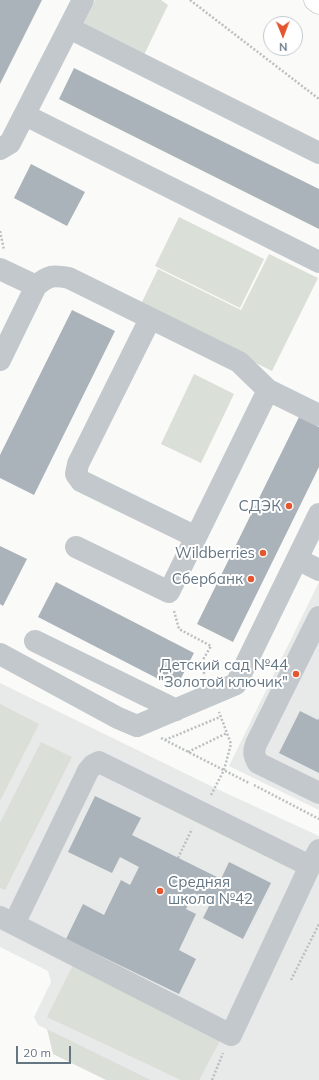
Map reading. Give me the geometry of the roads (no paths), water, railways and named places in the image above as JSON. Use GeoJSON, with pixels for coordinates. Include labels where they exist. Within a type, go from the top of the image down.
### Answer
{"type":"FeatureCollection","features":[{"type":"Feature","properties":{"kind":"main road"},"geometry":{"type":"LineString","coordinates":[[315,0],[319,3]]}},
{"type":"Feature","properties":{"kind":"lane"},"geometry":{"type":"LineString","coordinates":[[0,149],[10,143],[83,0]]}},
{"type":"Feature","properties":{"kind":"lane"},"geometry":{"type":"LineString","coordinates":[[69,28],[319,153]]}},
{"type":"Feature","properties":{"kind":"lane"},"geometry":{"type":"LineString","coordinates":[[25,115],[319,262]]}},
{"type":"Feature","properties":{"kind":"lane"},"geometry":{"type":"LineString","coordinates":[[0,269],[36,286]]}},
{"type":"Feature","properties":{"kind":"lane"},"geometry":{"type":"LineString","coordinates":[[0,360],[36,286],[43,280],[55,276],[69,278],[239,362],[268,390],[319,415]]}},
{"type":"Feature","properties":{"kind":"lane"},"geometry":{"type":"LineString","coordinates":[[150,319],[78,464],[76,474],[81,481],[196,538]]}},
{"type":"Feature","properties":{"kind":"lane"},"geometry":{"type":"LineString","coordinates":[[76,547],[169,592],[268,390]]}},
{"type":"Feature","properties":{"kind":"lane"},"geometry":{"type":"LineString","coordinates":[[0,654],[118,718],[137,726],[212,695],[236,684],[319,514]]}},
{"type":"Feature","properties":{"kind":"lane"},"geometry":{"type":"LineString","coordinates":[[297,559],[319,570]]}},
{"type":"Feature","properties":{"kind":"lane"},"geometry":{"type":"LineString","coordinates":[[319,617],[254,750],[254,757],[258,763],[319,793]]}},
{"type":"Feature","properties":{"kind":"lane"},"geometry":{"type":"LineString","coordinates":[[35,641],[176,710]]}},
{"type":"Feature","properties":{"kind":"lane"},"geometry":{"type":"LineString","coordinates":[[99,762],[201,812],[314,858],[231,1035],[7,921],[88,771],[93,765],[99,762]]}},
{"type":"Feature","properties":{"kind":"place","name":"СДЭК"},"geometry":{"type":"Point","coordinates":[289,506]}},
{"type":"Feature","properties":{"kind":"place","name":"Wildberries"},"geometry":{"type":"Point","coordinates":[263,553]}},
{"type":"Feature","properties":{"kind":"place","name":"Сбербанк"},"geometry":{"type":"Point","coordinates":[251,579]}},
{"type":"Feature","properties":{"kind":"place","name":"Детский сад №44 \"Золотой ключик\""},"geometry":{"type":"Point","coordinates":[296,674]}},
{"type":"Feature","properties":{"kind":"place","name":"Средняя школа №42"},"geometry":{"type":"Point","coordinates":[160,891]}}]}
